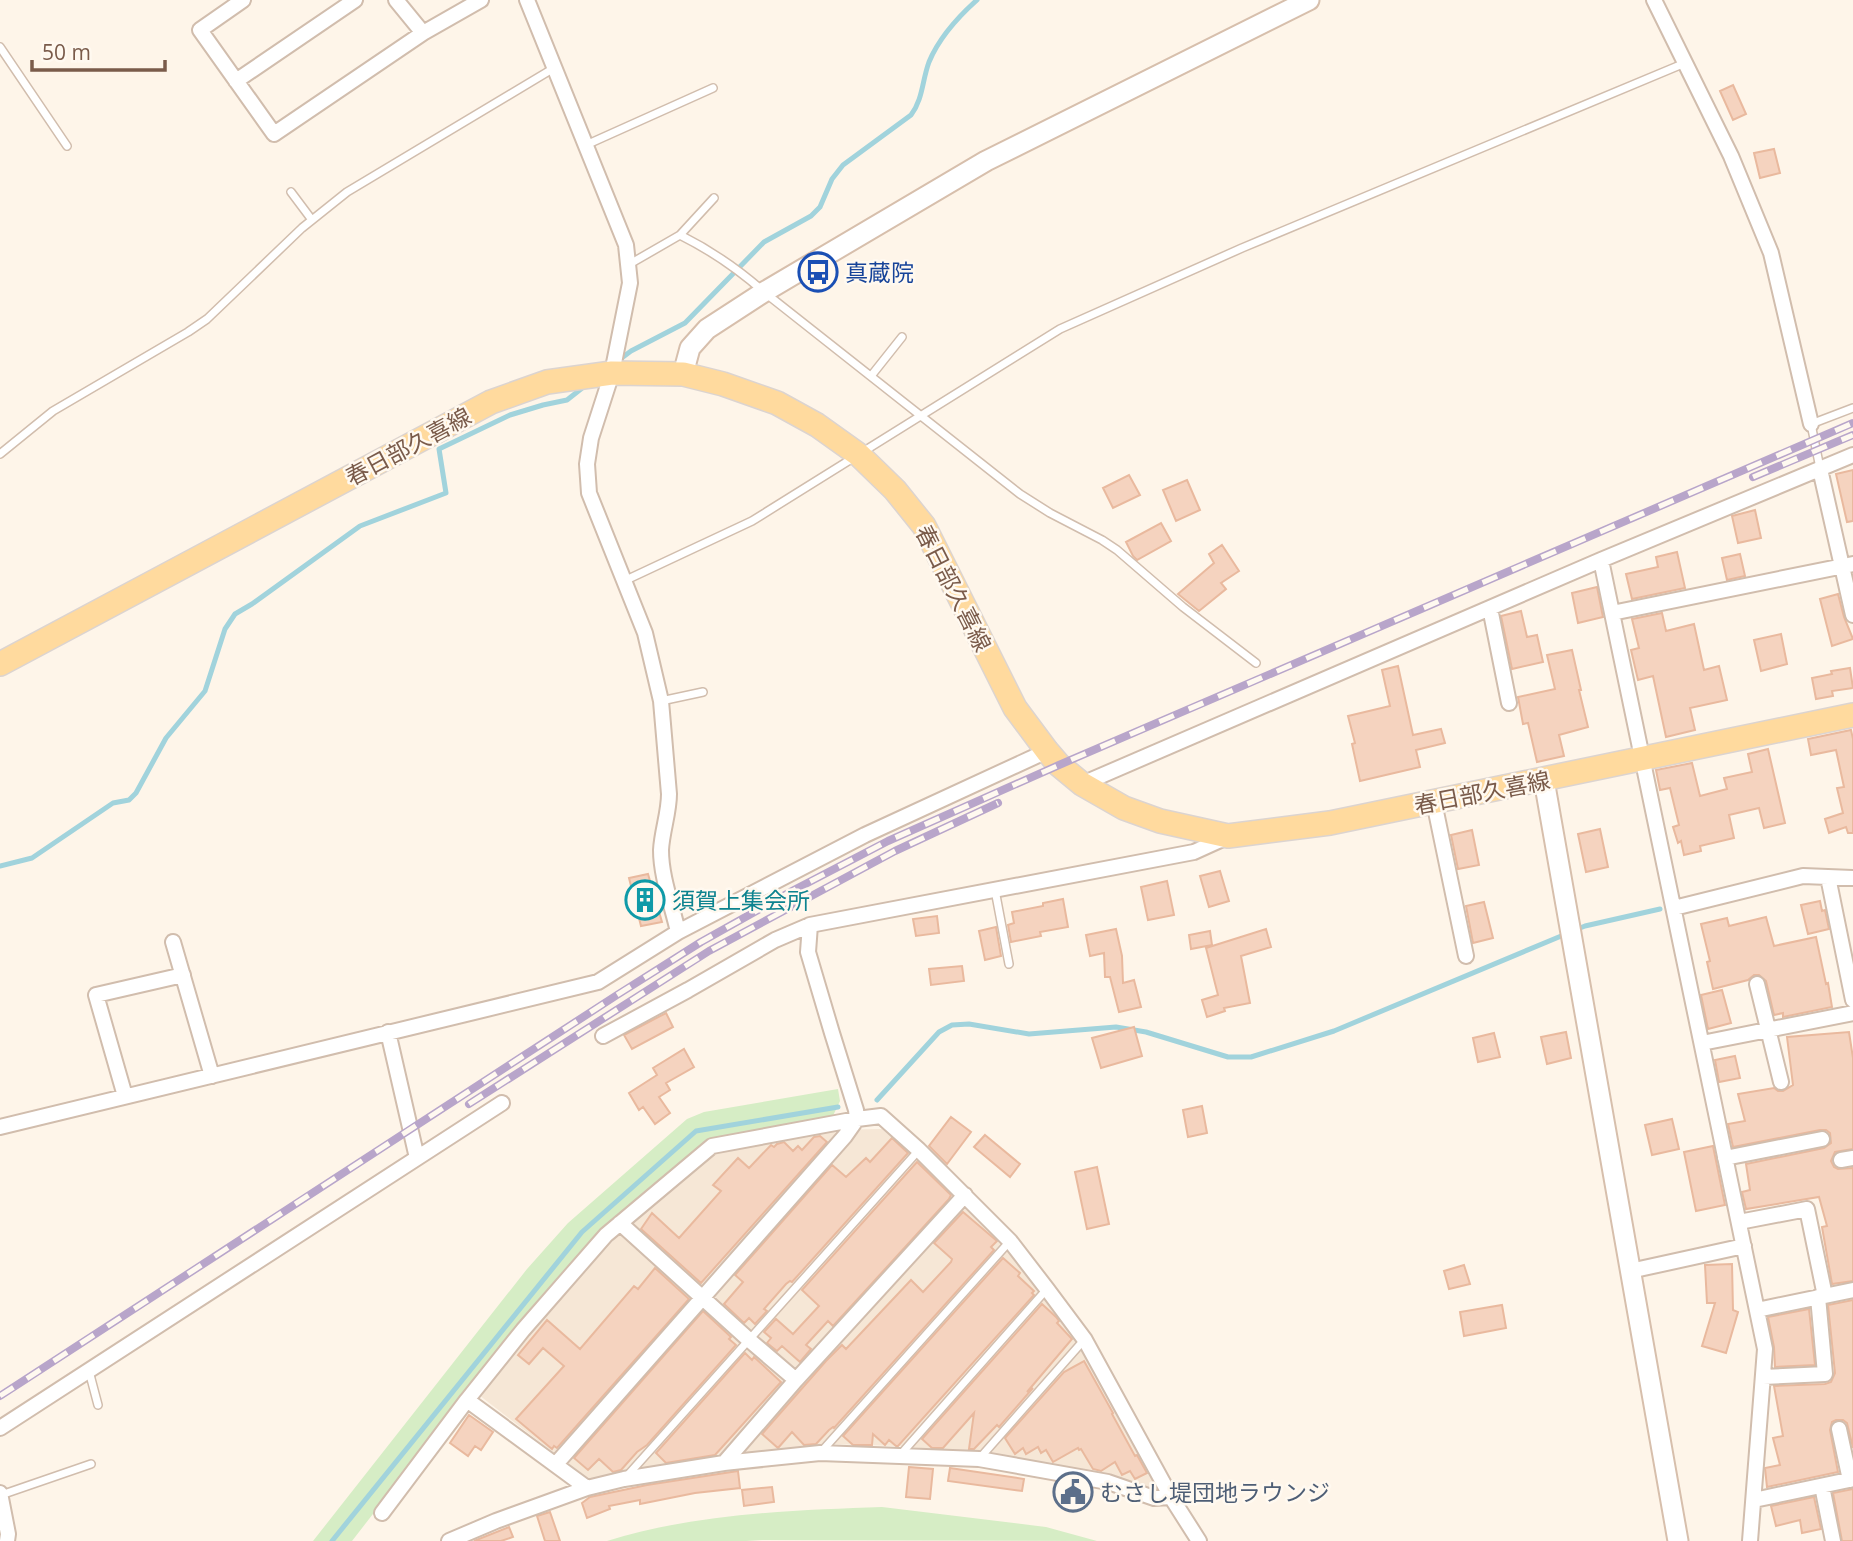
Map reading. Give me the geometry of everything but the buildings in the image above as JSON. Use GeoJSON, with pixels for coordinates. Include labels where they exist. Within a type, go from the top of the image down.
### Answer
{"type":"FeatureCollection","features":[{"type":"Feature","properties":{"kind":"main road","name":"春日部久喜線"},"geometry":{"type":"LineString","coordinates":[[0,664],[491,402],[547,382],[612,373],[683,374],[723,384],[777,403],[817,425],[859,455],[895,490],[924,526],[1015,708],[1047,751],[1059,765],[1082,783],[1124,808],[1160,821],[1228,836],[1330,823],[1853,715]]}},
{"type":"Feature","properties":{"kind":"street"},"geometry":{"type":"LineString","coordinates":[[243,0],[200,30],[274,134],[422,33],[481,0]]}},
{"type":"Feature","properties":{"kind":"street"},"geometry":{"type":"LineString","coordinates":[[236,81],[355,0]]}},
{"type":"Feature","properties":{"kind":"street"},"geometry":{"type":"LineString","coordinates":[[396,0],[422,33]]}},
{"type":"Feature","properties":{"kind":"street"},"geometry":{"type":"LineString","coordinates":[[527,0],[626,246],[630,282],[612,373],[591,438],[587,464],[589,493],[645,634],[661,701],[669,794],[661,846],[662,865],[678,932]]}},
{"type":"Feature","properties":{"kind":"street"},"geometry":{"type":"LineString","coordinates":[[683,374],[690,348],[707,328],[764,292],[986,161],[1309,0]]}},
{"type":"Feature","properties":{"kind":"street"},"geometry":{"type":"LineString","coordinates":[[1654,0],[1731,156],[1771,253],[1811,424]]}},
{"type":"Feature","properties":{"kind":"street"},"geometry":{"type":"LineString","coordinates":[[1082,783],[1853,455]]}},
{"type":"Feature","properties":{"kind":"street"},"geometry":{"type":"LineString","coordinates":[[1820,469],[1848,565],[1853,615]]}},
{"type":"Feature","properties":{"kind":"street"},"geometry":{"type":"LineString","coordinates":[[1601,560],[1765,1349],[1750,1541]]}},
{"type":"Feature","properties":{"kind":"street"},"geometry":{"type":"LineString","coordinates":[[1612,613],[1848,565]]}},
{"type":"Feature","properties":{"kind":"street"},"geometry":{"type":"LineString","coordinates":[[1490,608],[1509,703]]}},
{"type":"Feature","properties":{"kind":"street"},"geometry":{"type":"LineString","coordinates":[[0,1127],[598,982],[678,932],[865,835],[1047,751]]}},
{"type":"Feature","properties":{"kind":"street"},"geometry":{"type":"LineString","coordinates":[[1544,780],[1678,1541]]}},
{"type":"Feature","properties":{"kind":"street"},"geometry":{"type":"LineString","coordinates":[[1434,802],[1466,956]]}},
{"type":"Feature","properties":{"kind":"street"},"geometry":{"type":"LineString","coordinates":[[603,1036],[775,940],[810,925],[1194,852],[1228,836]]}},
{"type":"Feature","properties":{"kind":"street"},"geometry":{"type":"LineString","coordinates":[[1674,908],[1803,876],[1853,878]]}},
{"type":"Feature","properties":{"kind":"street"},"geometry":{"type":"LineString","coordinates":[[1828,877],[1853,1000]]}},
{"type":"Feature","properties":{"kind":"street"},"geometry":{"type":"LineString","coordinates":[[556,1464],[858,1119],[808,952],[810,925]]}},
{"type":"Feature","properties":{"kind":"street"},"geometry":{"type":"LineString","coordinates":[[173,942],[212,1076]]}},
{"type":"Feature","properties":{"kind":"street"},"geometry":{"type":"LineString","coordinates":[[125,1096],[96,995],[183,975]]}},
{"type":"Feature","properties":{"kind":"street"},"geometry":{"type":"LineString","coordinates":[[1757,984],[1780,1082]]}},
{"type":"Feature","properties":{"kind":"street"},"geometry":{"type":"LineString","coordinates":[[1702,1043],[1853,1013]]}},
{"type":"Feature","properties":{"kind":"street"},"geometry":{"type":"LineString","coordinates":[[388,1032],[417,1158]]}},
{"type":"Feature","properties":{"kind":"street"},"geometry":{"type":"LineString","coordinates":[[0,1428],[502,1103]]}},
{"type":"Feature","properties":{"kind":"street"},"geometry":{"type":"LineString","coordinates":[[382,1513],[523,1330],[606,1236],[712,1146],[881,1116],[1010,1241],[1047,1289],[1085,1340],[1171,1497],[1199,1541]]}},
{"type":"Feature","properties":{"kind":"street"},"geometry":{"type":"LineString","coordinates":[[1726,1158],[1822,1139]]}},
{"type":"Feature","properties":{"kind":"street"},"geometry":{"type":"LineString","coordinates":[[724,1463],[965,1195]]}},
{"type":"Feature","properties":{"kind":"street"},"geometry":{"type":"LineString","coordinates":[[1739,1222],[1807,1209],[1821,1297],[1825,1374],[1763,1377]]}},
{"type":"Feature","properties":{"kind":"street"},"geometry":{"type":"LineString","coordinates":[[620,1223],[796,1380]]}},
{"type":"Feature","properties":{"kind":"street"},"geometry":{"type":"LineString","coordinates":[[1630,1271],[1744,1246]]}},
{"type":"Feature","properties":{"kind":"street"},"geometry":{"type":"LineString","coordinates":[[1757,1310],[1853,1290]]}},
{"type":"Feature","properties":{"kind":"street"},"geometry":{"type":"LineString","coordinates":[[467,1400],[587,1489]]}},
{"type":"Feature","properties":{"kind":"street"},"geometry":{"type":"LineString","coordinates":[[1754,1500],[1852,1480],[1839,1429]]}},
{"type":"Feature","properties":{"kind":"street"},"geometry":{"type":"LineString","coordinates":[[449,1541],[496,1521],[624,1479],[724,1463],[820,1453],[979,1459],[1108,1482],[1154,1498],[1171,1497]]}},
{"type":"Feature","properties":{"kind":"street"},"geometry":{"type":"LineString","coordinates":[[1822,1486],[1833,1541]]}},
{"type":"Feature","properties":{"kind":"street"},"geometry":{"type":"LineString","coordinates":[[0,1494],[7,1541]]}},
{"type":"Feature","properties":{"kind":"lane"},"geometry":{"type":"LineString","coordinates":[[0,47],[67,146]]}},
{"type":"Feature","properties":{"kind":"lane"},"geometry":{"type":"LineString","coordinates":[[624,581],[752,521],[1060,329],[1242,248],[1685,63]]}},
{"type":"Feature","properties":{"kind":"lane"},"geometry":{"type":"LineString","coordinates":[[0,454],[53,411],[207,319],[312,220],[347,192],[554,68]]}},
{"type":"Feature","properties":{"kind":"lane"},"geometry":{"type":"LineString","coordinates":[[586,145],[713,88]]}},
{"type":"Feature","properties":{"kind":"lane"},"geometry":{"type":"LineString","coordinates":[[291,192],[312,220]]}},
{"type":"Feature","properties":{"kind":"lane"},"geometry":{"type":"LineString","coordinates":[[628,265],[680,235],[714,198]]}},
{"type":"Feature","properties":{"kind":"lane"},"geometry":{"type":"LineString","coordinates":[[680,235],[712,251],[742,272],[1020,494],[1117,550],[1183,607],[1256,663]]}},
{"type":"Feature","properties":{"kind":"lane"},"geometry":{"type":"LineString","coordinates":[[871,376],[902,337]]}},
{"type":"Feature","properties":{"kind":"lane"},"geometry":{"type":"LineString","coordinates":[[1820,469],[1811,424],[1853,408]]}},
{"type":"Feature","properties":{"kind":"lane"},"geometry":{"type":"LineString","coordinates":[[661,701],[703,692]]}},
{"type":"Feature","properties":{"kind":"lane"},"geometry":{"type":"LineString","coordinates":[[995,890],[1009,964]]}},
{"type":"Feature","properties":{"kind":"lane"},"geometry":{"type":"LineString","coordinates":[[624,1479],[919,1150]]}},
{"type":"Feature","properties":{"kind":"lane"},"geometry":{"type":"LineString","coordinates":[[820,1453],[1010,1241]]}},
{"type":"Feature","properties":{"kind":"lane"},"geometry":{"type":"LineString","coordinates":[[901,1455],[1047,1289]]}},
{"type":"Feature","properties":{"kind":"lane"},"geometry":{"type":"LineString","coordinates":[[979,1459],[1085,1340]]}},
{"type":"Feature","properties":{"kind":"lane"},"geometry":{"type":"LineString","coordinates":[[89,1370],[98,1405]]}},
{"type":"Feature","properties":{"kind":"lane"},"geometry":{"type":"LineString","coordinates":[[0,1494],[91,1464]]}},
{"type":"Feature","properties":{"kind":"shaded area"},"geometry":{"type":"Polygon","coordinates":[[[882,1129],[922,1163],[998,1238],[1049,1305],[1083,1344],[1156,1482],[1150,1488],[1111,1475],[993,1454],[832,1444],[624,1471],[589,1480],[479,1395],[547,1313],[616,1238],[715,1153],[827,1130],[882,1129]]]}},
{"type":"Feature","properties":{"kind":"green space"},"geometry":{"type":"Polygon","coordinates":[[[838,1089],[840,1101],[831,1120],[709,1140],[602,1230],[487,1367],[352,1541],[313,1541],[527,1269],[568,1223],[687,1119],[704,1112],[838,1089]]]}},
{"type":"Feature","properties":{"kind":"green space"},"geometry":{"type":"Polygon","coordinates":[[[882,1507],[1046,1527],[1097,1541],[607,1541],[708,1519],[882,1507]]]}},
{"type":"Feature","properties":{"kind":"waterway"},"geometry":{"type":"LineString","coordinates":[[619,360],[685,323],[764,242],[811,216],[820,207],[832,179],[843,165],[911,115],[920,96],[929,62],[938,45],[956,21],[977,0]]}},
{"type":"Feature","properties":{"kind":"waterway"},"geometry":{"type":"LineString","coordinates":[[0,866],[32,858],[113,803],[129,800],[136,793],[166,738],[205,691],[225,629],[235,614],[360,526],[446,493],[439,449],[510,415],[567,400],[586,385]]}},
{"type":"Feature","properties":{"kind":"waterway"},"geometry":{"type":"LineString","coordinates":[[1575,930],[1660,909]]}},
{"type":"Feature","properties":{"kind":"waterway"},"geometry":{"type":"LineString","coordinates":[[877,1100],[939,1032],[952,1025],[969,1024],[1029,1034],[1116,1027],[1146,1032],[1228,1057],[1251,1057],[1334,1031],[1566,934]]}},
{"type":"Feature","properties":{"kind":"waterway"},"geometry":{"type":"LineString","coordinates":[[332,1541],[582,1232],[696,1131],[838,1107]]}},
{"type":"Feature","properties":{"kind":"railway"},"geometry":{"type":"LineString","coordinates":[[0,1396],[617,995],[701,942],[792,891],[888,841],[1059,765],[1853,423]]}},
{"type":"Feature","properties":{"kind":"railway"},"geometry":{"type":"LineString","coordinates":[[1753,477],[1853,435]]}},
{"type":"Feature","properties":{"kind":"railway"},"geometry":{"type":"LineString","coordinates":[[469,1104],[709,951],[895,851],[998,803]]}},
{"type":"Feature","properties":{"kind":"place","name":"真蔵院"},"geometry":{"type":"Point","coordinates":[818,272]}},
{"type":"Feature","properties":{"kind":"place","name":"須賀上集会所"},"geometry":{"type":"Point","coordinates":[645,900]}},
{"type":"Feature","properties":{"kind":"place","name":"むさし堤団地ラウンジ"},"geometry":{"type":"Point","coordinates":[1073,1492]}}]}
